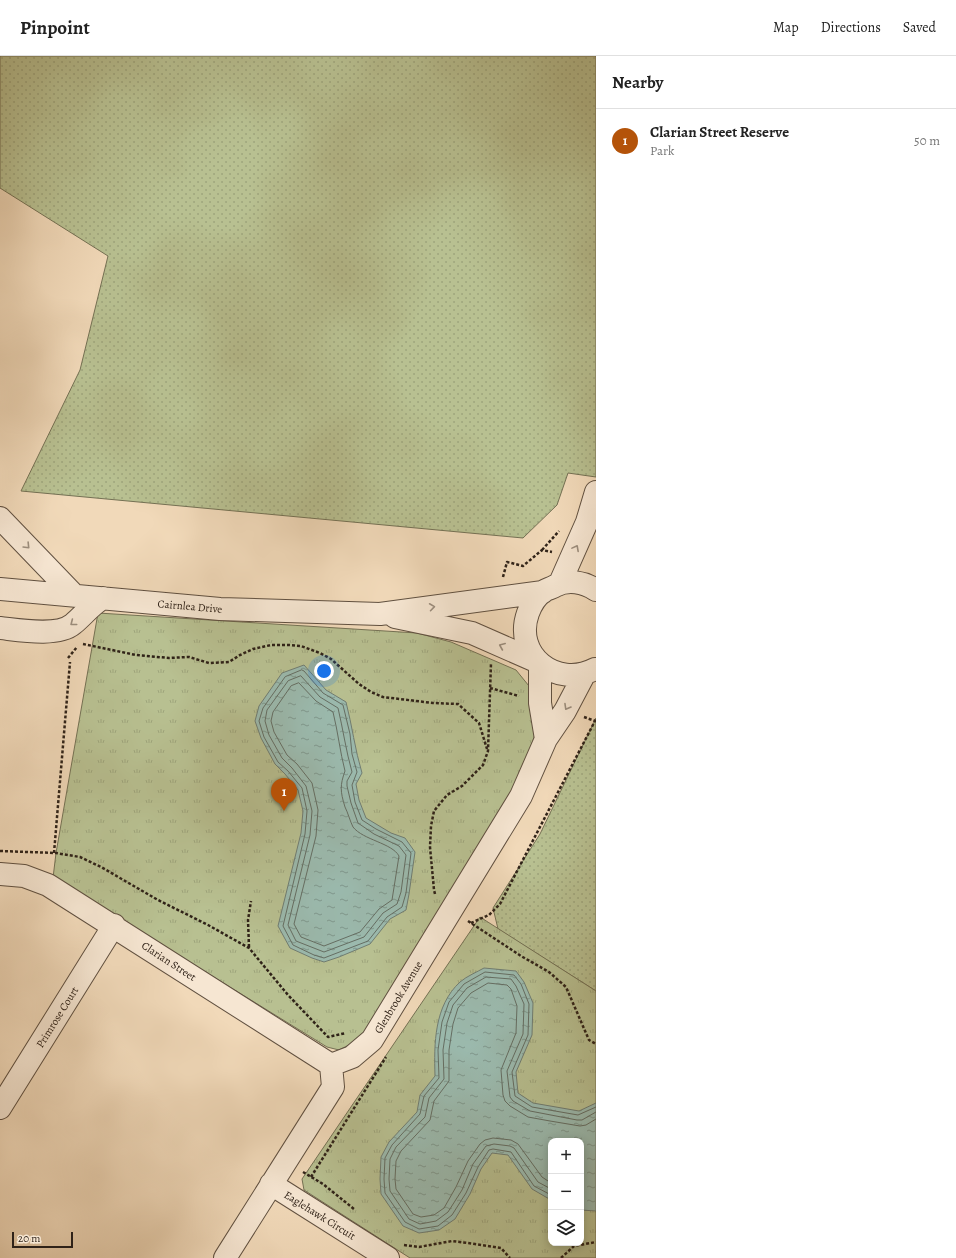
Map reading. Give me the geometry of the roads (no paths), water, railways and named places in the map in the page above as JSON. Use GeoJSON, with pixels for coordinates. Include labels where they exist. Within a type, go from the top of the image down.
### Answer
{"type":"FeatureCollection","features":[{"type":"Feature","properties":{"kind":"street"},"geometry":{"type":"LineString","coordinates":[[546,739],[540,703],[539,663],[529,648],[525,638],[525,622],[532,604],[551,588],[572,555],[587,522],[596,492]]}},
{"type":"Feature","properties":{"kind":"street"},"geometry":{"type":"LineString","coordinates":[[0,518],[74,595]]}},
{"type":"Feature","properties":{"kind":"street","name":"Cairnlea Drive"},"geometry":{"type":"LineString","coordinates":[[0,589],[220,609],[380,614],[497,598],[576,582],[589,585],[596,590]]}},
{"type":"Feature","properties":{"kind":"street"},"geometry":{"type":"LineString","coordinates":[[0,628],[47,633],[71,626],[92,605],[103,598]]}},
{"type":"Feature","properties":{"kind":"street","name":"Cairnlea Drive"},"geometry":{"type":"LineString","coordinates":[[380,614],[472,633],[539,663],[561,675],[571,676],[591,672]]}},
{"type":"Feature","properties":{"kind":"street","name":"Glenbrook Avenue"},"geometry":{"type":"LineString","coordinates":[[331,1065],[352,1057],[372,1040],[451,908],[521,796],[546,739],[591,672]]}},
{"type":"Feature","properties":{"kind":"street","name":"Clarian Street"},"geometry":{"type":"LineString","coordinates":[[0,874],[24,876],[48,884],[331,1065]]}},
{"type":"Feature","properties":{"kind":"street","name":"Primrose Court"},"geometry":{"type":"LineString","coordinates":[[0,1108],[114,925]]}},
{"type":"Feature","properties":{"kind":"street"},"geometry":{"type":"LineString","coordinates":[[225,1258],[333,1087],[331,1065]]}},
{"type":"Feature","properties":{"kind":"street","name":"Eaglehawk Circuit"},"geometry":{"type":"LineString","coordinates":[[271,1184],[396,1251]]}},
{"type":"Feature","properties":{"kind":"water"},"geometry":{"type":"Polygon","coordinates":[[[304,665],[326,690],[346,702],[362,773],[356,784],[359,800],[366,818],[391,833],[405,838],[415,852],[406,910],[390,919],[370,944],[324,962],[290,948],[278,926],[301,833],[303,811],[298,790],[275,764],[261,738],[255,721],[259,706],[282,673],[304,665]]]}},
{"type":"Feature","properties":{"kind":"water"},"geometry":{"type":"Polygon","coordinates":[[[484,968],[516,971],[524,982],[533,1003],[532,1035],[516,1072],[518,1093],[533,1103],[579,1111],[596,1103],[596,1211],[584,1210],[584,1138],[548,1138],[548,1198],[532,1189],[508,1155],[492,1153],[481,1169],[470,1194],[455,1219],[439,1230],[419,1233],[403,1226],[381,1194],[381,1157],[389,1142],[417,1112],[420,1095],[435,1076],[437,1026],[440,1014],[451,992],[460,982],[484,968]]]}},
{"type":"Feature","properties":{"kind":"place","name":"Clarian Street Reserve"},"geometry":{"type":"Point","coordinates":[284,811]}}]}
